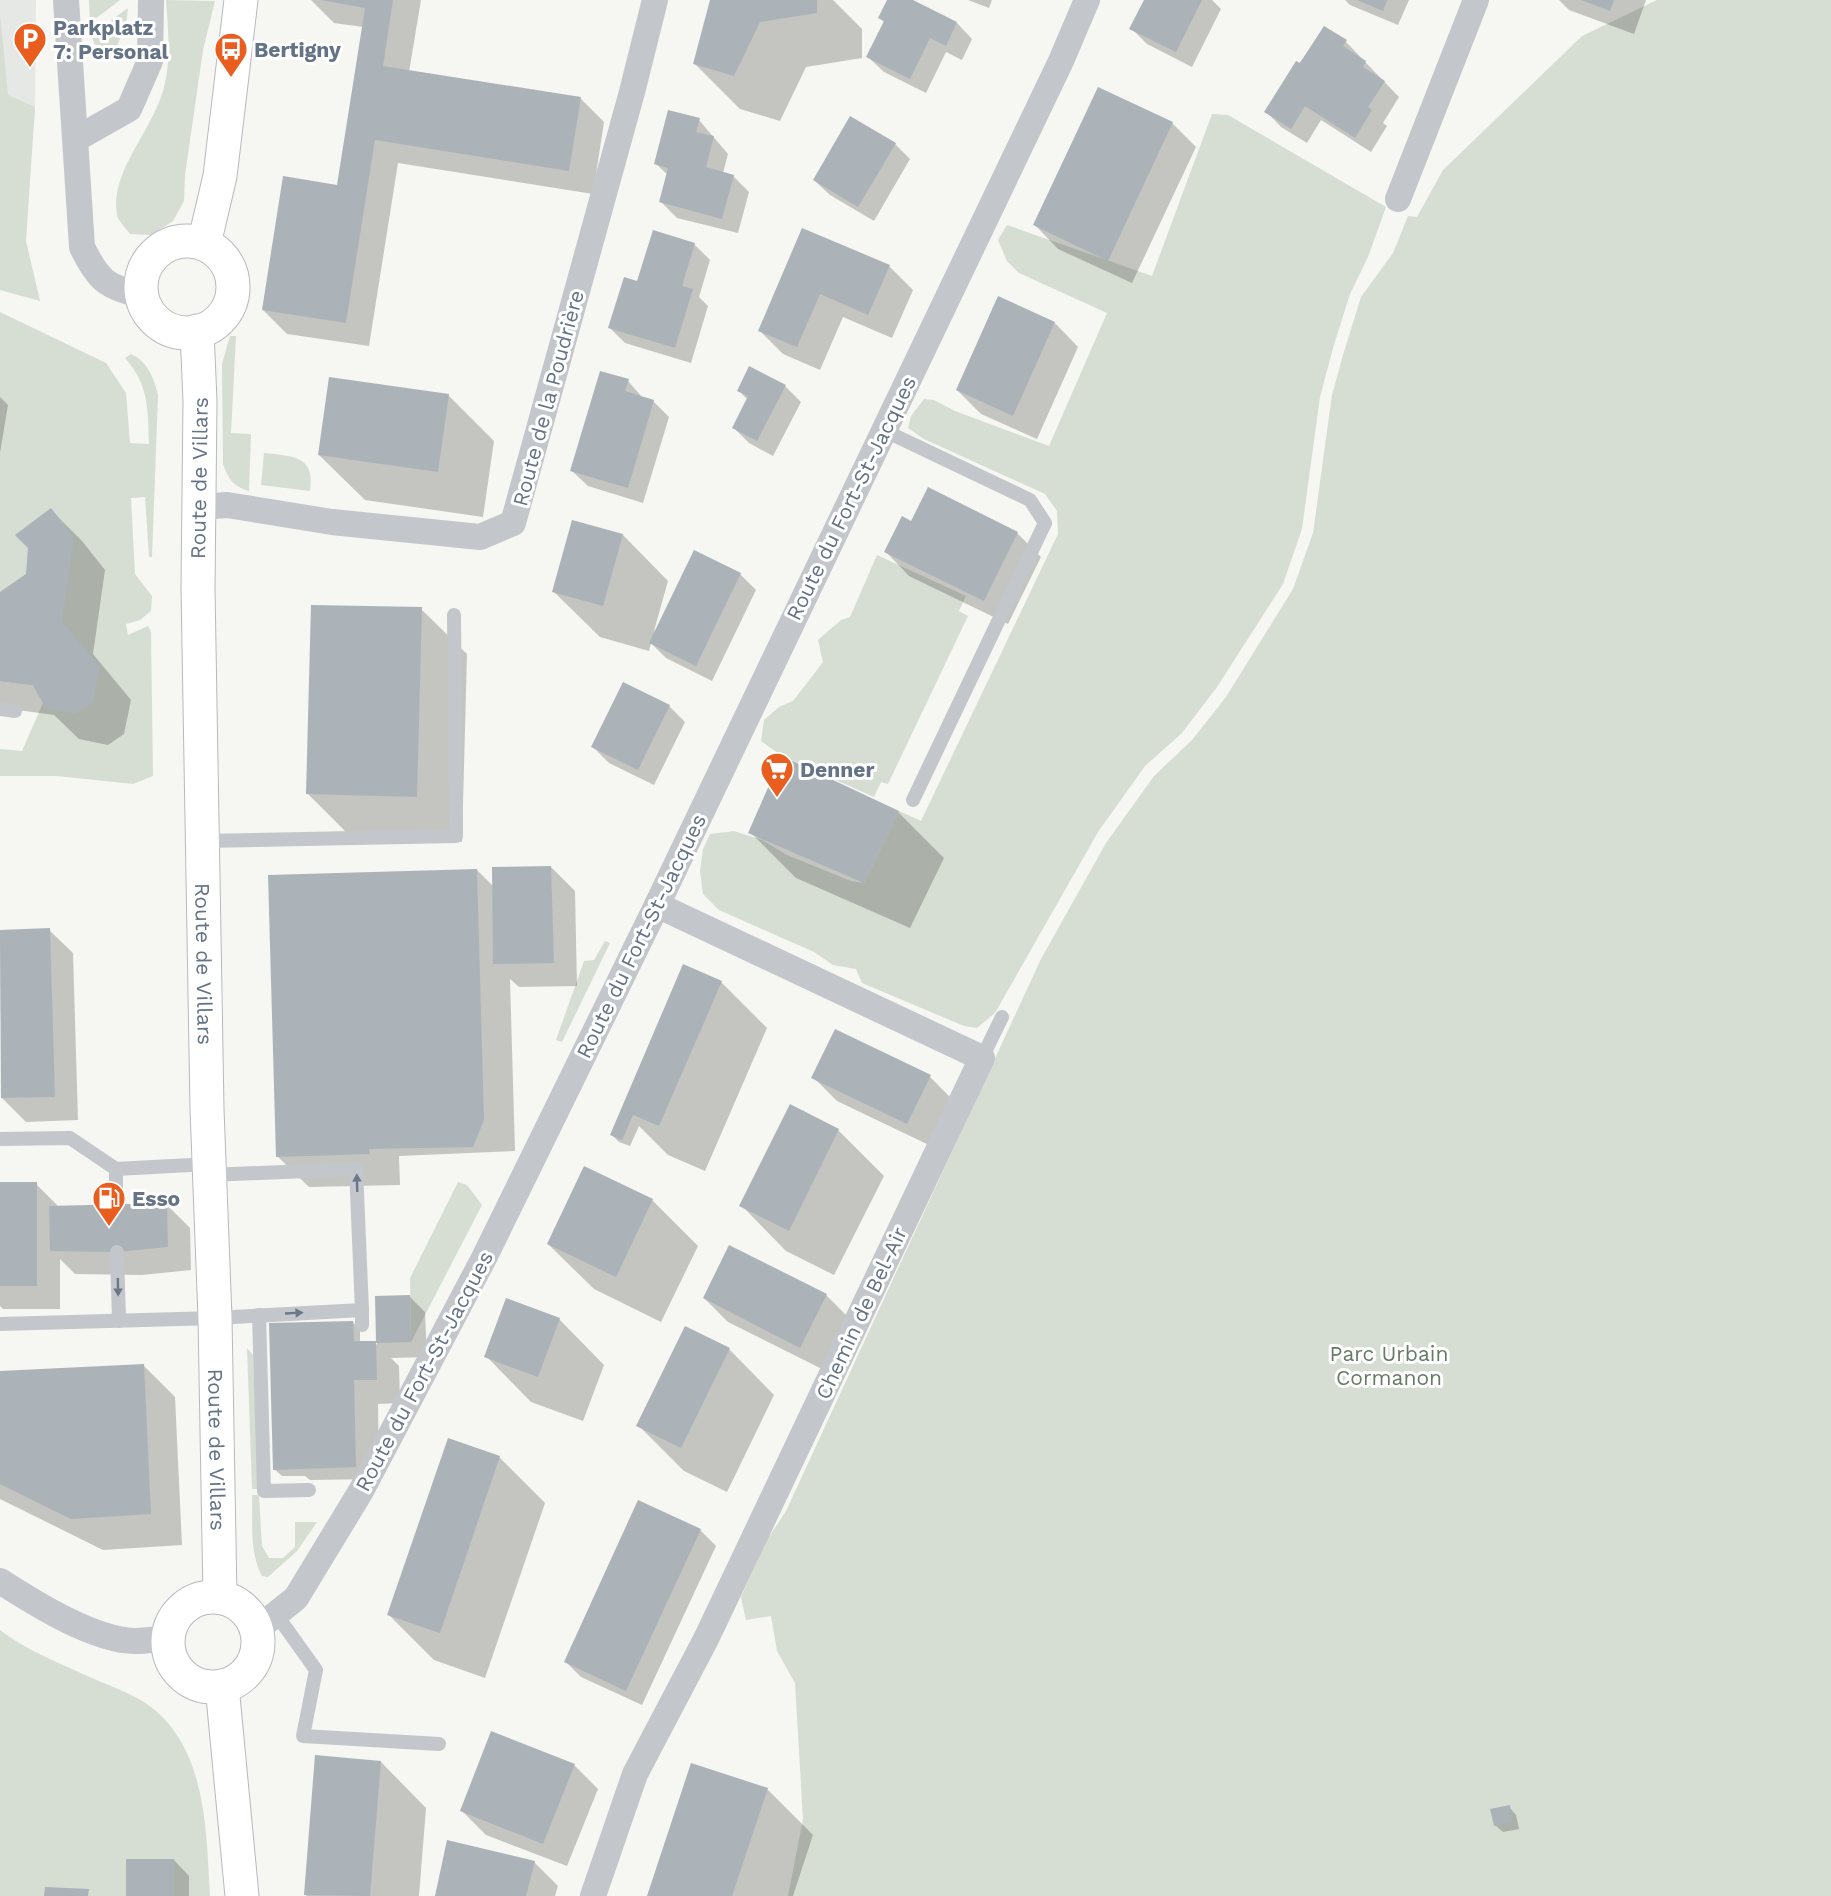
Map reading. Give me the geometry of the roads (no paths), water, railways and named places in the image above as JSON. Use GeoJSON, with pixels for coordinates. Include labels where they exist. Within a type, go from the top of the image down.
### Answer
{"type":"FeatureCollection","features":[{"type":"Feature","properties":{"kind":"main road"},"geometry":{"type":"LineString","coordinates":[[204,244],[220,176],[241,0]]}},
{"type":"Feature","properties":{"kind":"main road"},"geometry":{"type":"LineString","coordinates":[[177,242],[204,244],[215,250],[228,267],[232,278],[232,295],[228,307],[218,321],[197,331],[179,332],[159,324],[147,310],[142,295],[145,268],[156,253],[177,242]]}},
{"type":"Feature","properties":{"kind":"main road","name":"Route de Villars"},"geometry":{"type":"LineString","coordinates":[[197,331],[200,401],[198,588],[209,1169],[215,1318],[219,1597]]}},
{"type":"Feature","properties":{"kind":"main road"},"geometry":{"type":"LineString","coordinates":[[205,1597],[219,1597],[266,1622],[252,1665],[239,1678],[222,1686],[202,1686],[183,1676],[171,1659],[168,1638],[172,1624],[179,1611],[191,1602],[205,1597]]}},
{"type":"Feature","properties":{"kind":"main road"},"geometry":{"type":"LineString","coordinates":[[222,1686],[242,1896]]}},
{"type":"Feature","properties":{"kind":"street"},"geometry":{"type":"LineString","coordinates":[[66,0],[82,247],[92,269],[115,289],[142,295]]}},
{"type":"Feature","properties":{"kind":"street"},"geometry":{"type":"LineString","coordinates":[[76,139],[129,109],[150,61],[151,0]]}},
{"type":"Feature","properties":{"kind":"street","name":"Route de la Poudrière"},"geometry":{"type":"LineString","coordinates":[[200,507],[227,505],[332,522],[480,537],[513,524],[633,93],[655,0]]}},
{"type":"Feature","properties":{"kind":"street","name":"Route du Fort-St-Jacques"},"geometry":{"type":"LineString","coordinates":[[266,1622],[296,1598],[361,1491],[484,1258],[657,904],[1061,60],[1087,0]]}},
{"type":"Feature","properties":{"kind":"street"},"geometry":{"type":"LineString","coordinates":[[1398,199],[1476,0]]}},
{"type":"Feature","properties":{"kind":"street"},"geometry":{"type":"LineString","coordinates":[[657,904],[982,1058]]}},
{"type":"Feature","properties":{"kind":"street","name":"Chemin de Bel-Air"},"geometry":{"type":"LineString","coordinates":[[593,1896],[635,1774],[706,1639],[982,1058]]}},
{"type":"Feature","properties":{"kind":"street"},"geometry":{"type":"LineString","coordinates":[[0,1581],[31,1600],[101,1635],[134,1641],[168,1638]]}},
{"type":"Feature","properties":{"kind":"lane"},"geometry":{"type":"LineString","coordinates":[[883,430],[1030,500],[1045,523],[913,800]]}},
{"type":"Feature","properties":{"kind":"lane"},"geometry":{"type":"LineString","coordinates":[[203,842],[456,836],[454,615]]}},
{"type":"Feature","properties":{"kind":"lane"},"geometry":{"type":"LineString","coordinates":[[0,709],[15,711]]}},
{"type":"Feature","properties":{"kind":"lane"},"geometry":{"type":"LineString","coordinates":[[982,1058],[1002,1017]]}},
{"type":"Feature","properties":{"kind":"lane"},"geometry":{"type":"LineString","coordinates":[[0,1139],[70,1138],[116,1169],[356,1169],[362,1325]]}},
{"type":"Feature","properties":{"kind":"lane"},"geometry":{"type":"LineString","coordinates":[[116,1169],[116,1206]]}},
{"type":"Feature","properties":{"kind":"lane"},"geometry":{"type":"LineString","coordinates":[[117,1252],[119,1322]]}},
{"type":"Feature","properties":{"kind":"lane"},"geometry":{"type":"LineString","coordinates":[[0,1324],[119,1322],[362,1310]]}},
{"type":"Feature","properties":{"kind":"lane"},"geometry":{"type":"LineString","coordinates":[[259,1316],[264,1491],[309,1490]]}},
{"type":"Feature","properties":{"kind":"lane"},"geometry":{"type":"LineString","coordinates":[[266,1622],[316,1670],[303,1736],[439,1744]]}},
{"type":"Feature","properties":{"kind":"place","name":"Parkplatz 7: Personal"},"geometry":{"type":"Point","coordinates":[30,68]}},
{"type":"Feature","properties":{"kind":"place","name":"Bertigny"},"geometry":{"type":"Point","coordinates":[231,78]}},
{"type":"Feature","properties":{"kind":"place","name":"Denner"},"geometry":{"type":"Point","coordinates":[777,798]}},
{"type":"Feature","properties":{"kind":"place","name":"Esso"},"geometry":{"type":"Point","coordinates":[109,1227]}},
{"type":"Feature","properties":{"kind":"park label","name":"Parc Urbain Cormanon"},"geometry":{"type":"Point","coordinates":[1389,1365]}}]}
